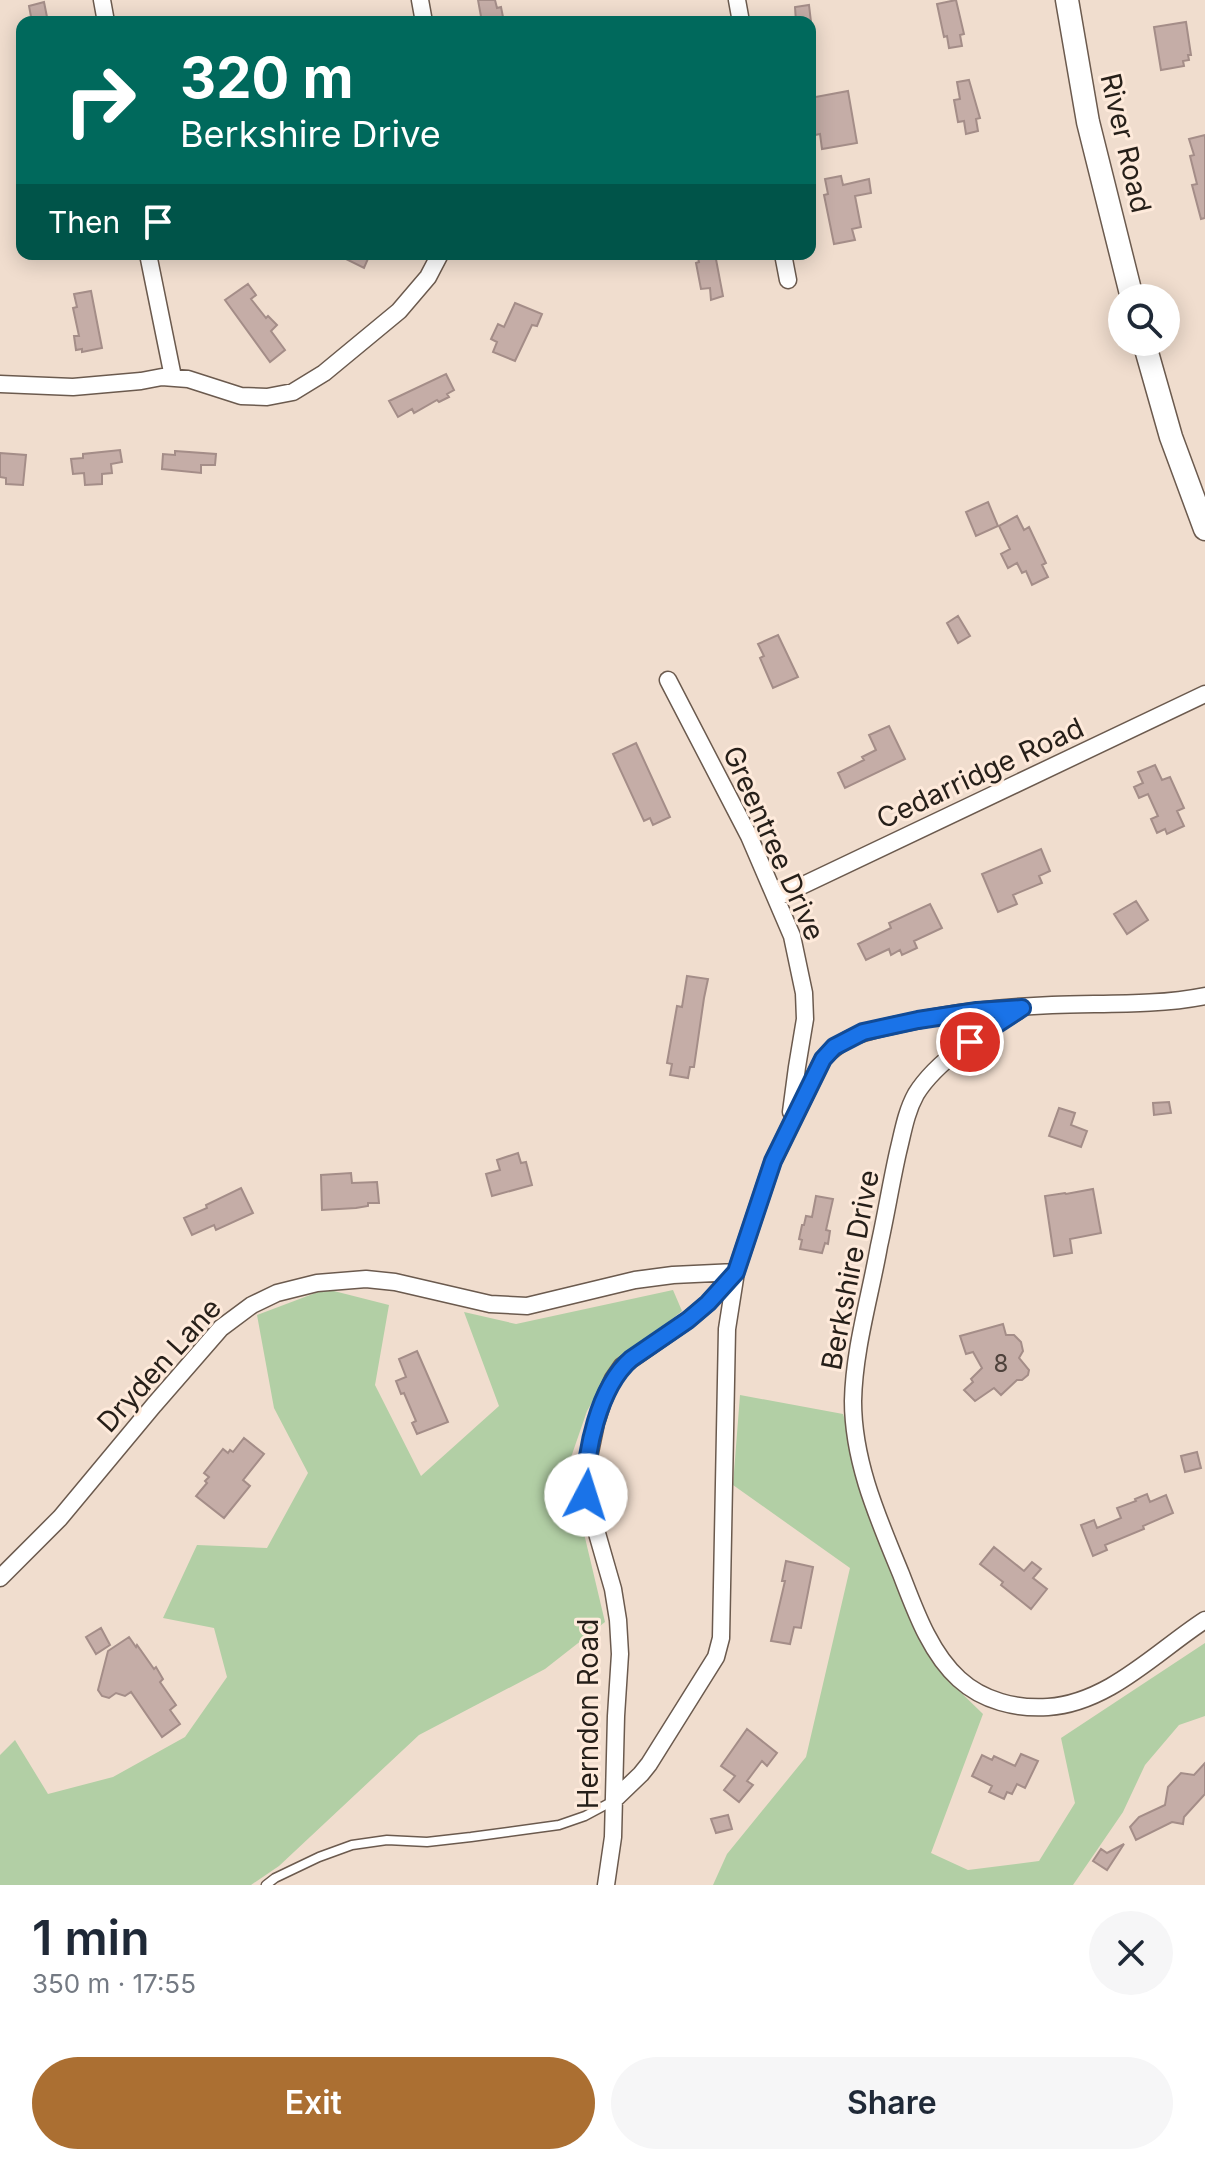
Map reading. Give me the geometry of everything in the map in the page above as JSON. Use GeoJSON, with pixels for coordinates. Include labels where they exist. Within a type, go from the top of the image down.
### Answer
{"type":"FeatureCollection","features":[{"type":"Feature","properties":{"kind":"main road","name":"River Road"},"geometry":{"type":"LineString","coordinates":[[1067,0],[1088,122],[1128,284]]}},
{"type":"Feature","properties":{"kind":"main road"},"geometry":{"type":"LineString","coordinates":[[1148,356],[1171,437],[1205,529]]}},
{"type":"Feature","properties":{"kind":"street"},"geometry":{"type":"LineString","coordinates":[[149,260],[173,377]]}},
{"type":"Feature","properties":{"kind":"street"},"geometry":{"type":"LineString","coordinates":[[0,384],[73,387],[173,377],[241,396],[267,397],[293,392],[324,373],[399,311],[428,277],[437,260]]}},
{"type":"Feature","properties":{"kind":"street"},"geometry":{"type":"LineString","coordinates":[[784,260],[788,280]]}},
{"type":"Feature","properties":{"kind":"street","name":"Greentree Drive"},"geometry":{"type":"LineString","coordinates":[[668,680],[749,836],[792,936],[804,993],[805,1019],[789,1129]]}},
{"type":"Feature","properties":{"kind":"street","name":"Cedarridge Road"},"geometry":{"type":"LineString","coordinates":[[776,898],[1205,694]]}},
{"type":"Feature","properties":{"kind":"street","name":"Herndon Road"},"geometry":{"type":"LineString","coordinates":[[606,1885],[613,1837],[620,1654],[613,1589],[586,1495],[585,1476],[596,1423],[608,1390],[622,1366],[688,1320],[736,1272],[773,1161],[823,1059],[834,1047],[863,1032],[918,1020],[1048,1005],[1131,1004],[1205,996]]}},
{"type":"Feature","properties":{"kind":"street","name":"Berkshire Drive"},"geometry":{"type":"LineString","coordinates":[[1022,1008],[955,1053],[927,1080],[909,1108],[856,1360],[853,1401],[855,1435],[863,1473],[910,1597],[940,1657],[960,1680],[991,1700],[1047,1707],[1095,1694],[1117,1683],[1205,1620]]}},
{"type":"Feature","properties":{"kind":"street"},"geometry":{"type":"LineString","coordinates":[[614,1800],[641,1774],[654,1756],[716,1657],[721,1638],[727,1329],[736,1272]]}},
{"type":"Feature","properties":{"kind":"street","name":"Dryden Lane"},"geometry":{"type":"LineString","coordinates":[[0,1578],[60,1518],[221,1328],[252,1305],[277,1293],[317,1283],[366,1279],[395,1282],[490,1304],[527,1306],[635,1280],[736,1272]]}},
{"type":"Feature","properties":{"kind":"lane"},"geometry":{"type":"LineString","coordinates":[[266,1885],[319,1857],[352,1845],[387,1840],[427,1842],[559,1825],[585,1816],[614,1800]]}},
{"type":"Feature","properties":{"kind":"green space"},"geometry":{"type":"Polygon","coordinates":[[[326,1289],[389,1305],[375,1385],[421,1476],[499,1406],[464,1312],[516,1324],[673,1290],[682,1311],[613,1366],[587,1411],[568,1466],[605,1622],[545,1669],[419,1735],[279,1866],[251,1885],[0,1885],[0,1755],[15,1740],[48,1794],[113,1777],[185,1737],[227,1677],[214,1628],[163,1618],[197,1545],[267,1548],[308,1473],[274,1408],[257,1315],[326,1289]]]}},
{"type":"Feature","properties":{"kind":"green space"},"geometry":{"type":"Polygon","coordinates":[[[740,1395],[843,1414],[903,1601],[946,1678],[983,1714],[931,1853],[968,1870],[1039,1861],[1075,1803],[1061,1738],[1205,1643],[1205,1716],[1179,1725],[1145,1765],[1123,1812],[1073,1885],[713,1885],[727,1854],[806,1757],[850,1568],[733,1485],[740,1395]]]}},
{"type":"Feature","properties":{"kind":"building"},"geometry":{"type":"Polygon","coordinates":[[[478,0],[495,0],[497,8],[501,7],[503,16],[481,16],[478,0]]]}},
{"type":"Feature","properties":{"kind":"building"},"geometry":{"type":"Polygon","coordinates":[[[956,0],[964,34],[960,35],[962,46],[949,48],[937,4],[956,0]]]}},
{"type":"Feature","properties":{"kind":"building"},"geometry":{"type":"Polygon","coordinates":[[[44,2],[47,16],[31,16],[29,6],[44,2]]]}},
{"type":"Feature","properties":{"kind":"building"},"geometry":{"type":"Polygon","coordinates":[[[809,5],[810,16],[796,16],[795,7],[809,5]]]}},
{"type":"Feature","properties":{"kind":"building"},"geometry":{"type":"Polygon","coordinates":[[[1186,22],[1189,60],[1183,61],[1184,66],[1161,70],[1154,27],[1186,22]]]}},
{"type":"Feature","properties":{"kind":"building"},"geometry":{"type":"Polygon","coordinates":[[[969,80],[980,118],[976,119],[978,131],[966,134],[964,121],[958,122],[954,100],[960,99],[957,82],[969,80]]]}},
{"type":"Feature","properties":{"kind":"building"},"geometry":{"type":"Polygon","coordinates":[[[848,91],[857,143],[822,149],[820,134],[816,135],[816,97],[848,91]]]}},
{"type":"Feature","properties":{"kind":"building"},"geometry":{"type":"Polygon","coordinates":[[[1205,135],[1205,218],[1201,219],[1192,185],[1197,184],[1189,139],[1205,135]]]}},
{"type":"Feature","properties":{"kind":"building"},"geometry":{"type":"Polygon","coordinates":[[[841,176],[843,185],[869,179],[871,193],[855,196],[861,227],[852,229],[855,240],[834,244],[824,195],[828,194],[825,179],[841,176]]]}},
{"type":"Feature","properties":{"kind":"building"},"geometry":{"type":"Polygon","coordinates":[[[348,260],[367,260],[364,268],[348,260]]]}},
{"type":"Feature","properties":{"kind":"building"},"geometry":{"type":"Polygon","coordinates":[[[716,260],[723,296],[711,300],[710,288],[701,289],[696,263],[716,260]]]}},
{"type":"Feature","properties":{"kind":"building"},"geometry":{"type":"Polygon","coordinates":[[[248,284],[256,295],[251,299],[266,318],[268,316],[277,325],[271,331],[285,350],[270,362],[225,300],[248,284]]]}},
{"type":"Feature","properties":{"kind":"building"},"geometry":{"type":"Polygon","coordinates":[[[91,291],[102,348],[82,352],[82,349],[76,350],[74,336],[79,336],[73,308],[77,307],[74,294],[91,291]]]}},
{"type":"Feature","properties":{"kind":"building"},"geometry":{"type":"Polygon","coordinates":[[[515,303],[542,314],[537,326],[532,325],[515,361],[493,352],[497,342],[491,339],[498,324],[504,327],[515,303]]]}},
{"type":"Feature","properties":{"kind":"building"},"geometry":{"type":"Polygon","coordinates":[[[446,374],[454,390],[447,394],[449,397],[398,417],[389,401],[446,374]]]}},
{"type":"Feature","properties":{"kind":"building"},"geometry":{"type":"Polygon","coordinates":[[[120,450],[122,462],[111,464],[112,473],[102,474],[102,484],[85,485],[84,473],[73,474],[71,459],[83,458],[83,454],[120,450]]]}},
{"type":"Feature","properties":{"kind":"building"},"geometry":{"type":"Polygon","coordinates":[[[175,451],[216,454],[215,465],[201,465],[201,473],[162,469],[163,454],[175,455],[175,451]]]}},
{"type":"Feature","properties":{"kind":"building"},"geometry":{"type":"Polygon","coordinates":[[[0,453],[26,455],[23,485],[6,484],[6,478],[0,477],[0,453]]]}},
{"type":"Feature","properties":{"kind":"building"},"geometry":{"type":"Polygon","coordinates":[[[988,502],[998,526],[976,536],[966,512],[988,502]]]}},
{"type":"Feature","properties":{"kind":"building"},"geometry":{"type":"Polygon","coordinates":[[[1017,516],[1024,530],[1029,527],[1046,563],[1042,565],[1048,577],[1032,585],[1026,571],[1022,573],[1017,563],[1008,568],[1001,554],[1010,549],[999,526],[1017,516]]]}},
{"type":"Feature","properties":{"kind":"building"},"geometry":{"type":"Polygon","coordinates":[[[958,616],[970,636],[958,643],[947,623],[958,616]]]}},
{"type":"Feature","properties":{"kind":"building"},"geometry":{"type":"Polygon","coordinates":[[[778,635],[798,677],[773,688],[760,658],[764,656],[758,644],[778,635]]]}},
{"type":"Feature","properties":{"kind":"building"},"geometry":{"type":"Polygon","coordinates":[[[889,726],[905,759],[845,788],[838,773],[876,750],[869,735],[889,726]]]}},
{"type":"Feature","properties":{"kind":"building"},"geometry":{"type":"Polygon","coordinates":[[[636,743],[670,817],[653,825],[650,818],[644,821],[613,754],[636,743]]]}},
{"type":"Feature","properties":{"kind":"building"},"geometry":{"type":"Polygon","coordinates":[[[1155,765],[1162,780],[1170,777],[1184,808],[1177,811],[1184,826],[1167,834],[1165,829],[1157,833],[1151,819],[1158,816],[1148,794],[1139,798],[1134,787],[1143,783],[1138,772],[1155,765]]]}},
{"type":"Feature","properties":{"kind":"building"},"geometry":{"type":"Polygon","coordinates":[[[1041,849],[1050,871],[1039,876],[1042,883],[1013,895],[1017,904],[998,912],[982,874],[1041,849]]]}},
{"type":"Feature","properties":{"kind":"building"},"geometry":{"type":"Polygon","coordinates":[[[1136,901],[1148,920],[1127,934],[1114,914],[1136,901]]]}},
{"type":"Feature","properties":{"kind":"building"},"geometry":{"type":"Polygon","coordinates":[[[930,904],[942,928],[914,941],[917,948],[902,955],[900,950],[891,955],[889,949],[866,960],[858,944],[891,928],[889,923],[930,904]]]}},
{"type":"Feature","properties":{"kind":"building"},"geometry":{"type":"Polygon","coordinates":[[[687,976],[708,979],[694,1067],[690,1067],[688,1078],[670,1075],[672,1064],[667,1063],[677,1006],[682,1007],[687,976]]]}},
{"type":"Feature","properties":{"kind":"building"},"geometry":{"type":"Polygon","coordinates":[[[1169,1102],[1171,1113],[1154,1115],[1153,1103],[1169,1102]]]}},
{"type":"Feature","properties":{"kind":"building"},"geometry":{"type":"Polygon","coordinates":[[[1059,1108],[1075,1113],[1071,1125],[1087,1131],[1081,1147],[1049,1136],[1059,1108]]]}},
{"type":"Feature","properties":{"kind":"building"},"geometry":{"type":"Polygon","coordinates":[[[518,1153],[521,1163],[526,1162],[532,1185],[492,1196],[486,1174],[500,1170],[497,1160],[518,1153]]]}},
{"type":"Feature","properties":{"kind":"building"},"geometry":{"type":"Polygon","coordinates":[[[351,1173],[352,1183],[377,1182],[379,1203],[322,1210],[321,1175],[351,1173]]]}},
{"type":"Feature","properties":{"kind":"building"},"geometry":{"type":"Polygon","coordinates":[[[241,1188],[253,1213],[216,1230],[214,1225],[192,1235],[184,1218],[241,1188]]]}},
{"type":"Feature","properties":{"kind":"building"},"geometry":{"type":"Polygon","coordinates":[[[1093,1189],[1101,1233],[1070,1239],[1072,1253],[1054,1256],[1045,1196],[1093,1189]]]}},
{"type":"Feature","properties":{"kind":"building"},"geometry":{"type":"Polygon","coordinates":[[[816,1196],[833,1199],[826,1230],[830,1231],[828,1244],[825,1243],[822,1253],[800,1249],[802,1225],[806,1216],[812,1217],[816,1196]]]}},
{"type":"Feature","properties":{"kind":"building"},"geometry":{"type":"Polygon","coordinates":[[[1003,1324],[1006,1335],[1014,1335],[1021,1342],[1023,1351],[1019,1358],[1029,1370],[1028,1375],[1017,1380],[1001,1395],[994,1388],[975,1401],[964,1390],[982,1368],[973,1352],[966,1354],[960,1336],[1003,1324]]]}},
{"type":"Feature","properties":{"kind":"building"},"geometry":{"type":"Polygon","coordinates":[[[417,1351],[448,1422],[417,1434],[412,1423],[416,1421],[396,1381],[406,1377],[399,1359],[417,1351]]]}},
{"type":"Feature","properties":{"kind":"building"},"geometry":{"type":"Polygon","coordinates":[[[244,1438],[264,1454],[243,1480],[250,1486],[224,1518],[196,1496],[207,1483],[205,1481],[209,1477],[204,1473],[223,1449],[233,1452],[244,1438]]]}},
{"type":"Feature","properties":{"kind":"building"},"geometry":{"type":"Polygon","coordinates":[[[1197,1452],[1201,1468],[1185,1472],[1181,1456],[1197,1452]]]}},
{"type":"Feature","properties":{"kind":"building"},"geometry":{"type":"Polygon","coordinates":[[[1147,1494],[1150,1502],[1166,1495],[1173,1513],[1105,1545],[1107,1550],[1093,1556],[1081,1525],[1094,1520],[1097,1528],[1121,1518],[1117,1508],[1147,1494]]]}},
{"type":"Feature","properties":{"kind":"building"},"geometry":{"type":"Polygon","coordinates":[[[994,1547],[1024,1571],[1032,1562],[1041,1569],[1033,1578],[1047,1589],[1031,1609],[980,1564],[994,1547]]]}},
{"type":"Feature","properties":{"kind":"building"},"geometry":{"type":"Polygon","coordinates":[[[786,1561],[813,1567],[801,1628],[794,1627],[790,1644],[771,1641],[785,1581],[782,1581],[786,1561]]]}},
{"type":"Feature","properties":{"kind":"building"},"geometry":{"type":"Polygon","coordinates":[[[101,1628],[110,1645],[96,1654],[86,1637],[101,1628]]]}},
{"type":"Feature","properties":{"kind":"building"},"geometry":{"type":"Polygon","coordinates":[[[129,1637],[154,1669],[156,1667],[163,1679],[160,1682],[176,1705],[170,1710],[180,1724],[162,1737],[131,1692],[125,1696],[116,1693],[109,1698],[102,1696],[98,1690],[108,1651],[129,1637]]]}},
{"type":"Feature","properties":{"kind":"building"},"geometry":{"type":"Polygon","coordinates":[[[747,1729],[777,1753],[767,1766],[762,1761],[747,1781],[753,1785],[739,1802],[724,1790],[735,1776],[721,1766],[747,1729]]]}},
{"type":"Feature","properties":{"kind":"building"},"geometry":{"type":"Polygon","coordinates":[[[1021,1754],[1038,1761],[1025,1788],[1017,1784],[1012,1794],[1007,1792],[1004,1799],[989,1792],[992,1786],[972,1776],[982,1755],[992,1760],[994,1756],[1015,1766],[1021,1754]]]}},
{"type":"Feature","properties":{"kind":"building"},"geometry":{"type":"Polygon","coordinates":[[[1205,1763],[1205,1794],[1184,1817],[1183,1824],[1172,1822],[1136,1840],[1130,1827],[1139,1817],[1165,1805],[1168,1787],[1181,1773],[1194,1775],[1205,1763]]]}},
{"type":"Feature","properties":{"kind":"building"},"geometry":{"type":"Polygon","coordinates":[[[728,1815],[732,1829],[716,1833],[711,1819],[728,1815]]]}},
{"type":"Feature","properties":{"kind":"building"},"geometry":{"type":"Polygon","coordinates":[[[1124,1844],[1107,1870],[1093,1861],[1101,1849],[1107,1853],[1124,1844]]]}},
{"type":"Feature","properties":{"kind":"route"},"geometry":{"type":"LineString","coordinates":[[586,1495],[585,1476],[596,1423],[613,1379],[622,1366],[708,1303],[736,1272],[773,1161],[823,1059],[834,1047],[863,1032],[977,1011],[1022,1008],[970,1042]]}}]}
